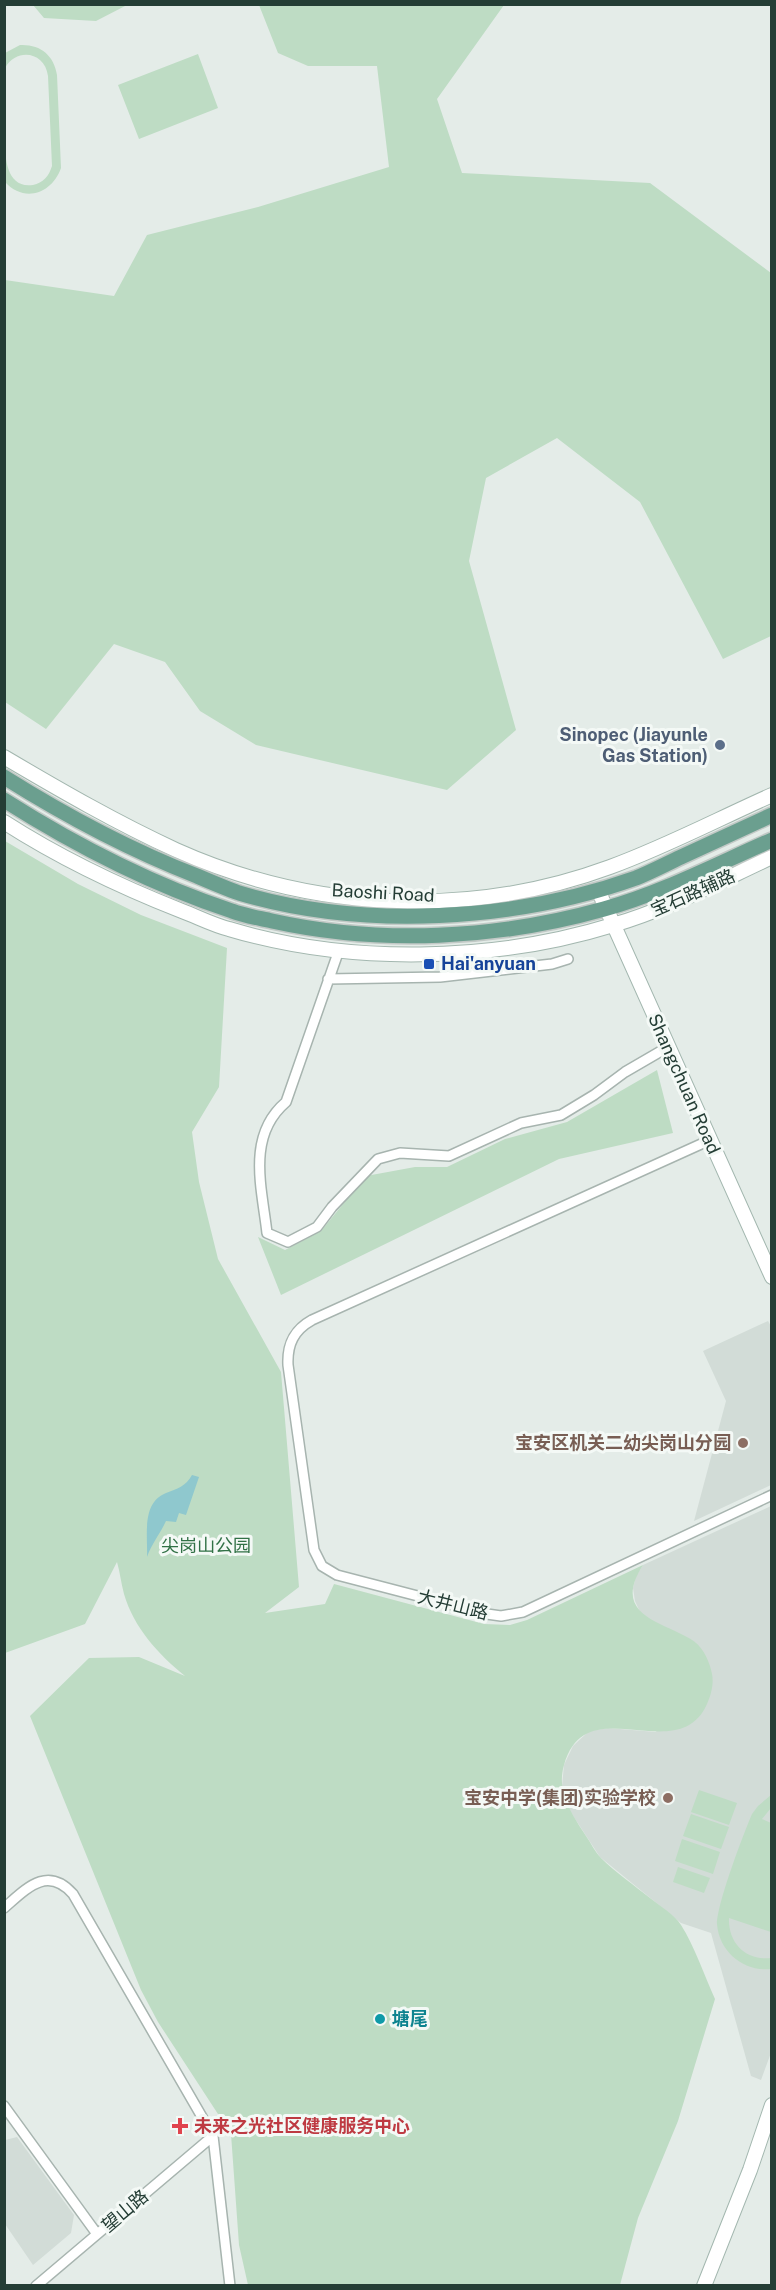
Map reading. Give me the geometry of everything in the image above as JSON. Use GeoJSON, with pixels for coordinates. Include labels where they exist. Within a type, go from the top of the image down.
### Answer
{"type":"FeatureCollection","features":[{"type":"Feature","properties":{"kind":"main road"},"geometry":{"type":"LineString","coordinates":[[4,757],[112,818],[178,850],[226,869],[275,884],[362,900],[460,900],[510,893],[556,883],[609,868],[771,795]]}},
{"type":"Feature","properties":{"kind":"main road","name":"Baoshi Road"},"geometry":{"type":"LineString","coordinates":[[4,777],[104,835],[173,867],[239,893],[310,909],[385,915],[460,915],[546,903],[598,890],[638,877],[771,815]]}},
{"type":"Feature","properties":{"kind":"main road"},"geometry":{"type":"LineString","coordinates":[[4,800],[94,852],[165,885],[233,912],[307,928],[384,935],[461,935],[550,923],[606,909],[645,896],[771,840]]}},
{"type":"Feature","properties":{"kind":"main road","name":"宝石路辅路"},"geometry":{"type":"LineString","coordinates":[[4,822],[85,868],[228,929],[304,946],[383,953],[463,953],[554,940],[613,926],[651,913],[771,857]]}},
{"type":"Feature","properties":{"kind":"main road","name":"Shangchuan Road"},"geometry":{"type":"LineString","coordinates":[[598,890],[771,1277]]}},
{"type":"Feature","properties":{"kind":"main road"},"geometry":{"type":"LineString","coordinates":[[704,2286],[750,2170],[771,2106]]}},
{"type":"Feature","properties":{"kind":"street"},"geometry":{"type":"LineString","coordinates":[[339,950],[286,1102],[272,1116],[260,1144],[267,1233],[288,1242],[317,1227],[332,1207],[378,1159],[400,1153],[449,1156],[521,1123],[561,1115],[594,1095],[625,1071],[668,1047]]}},
{"type":"Feature","properties":{"kind":"street"},"geometry":{"type":"LineString","coordinates":[[328,979],[440,977],[552,964],[568,959]]}},
{"type":"Feature","properties":{"kind":"street","name":"大井山路"},"geometry":{"type":"LineString","coordinates":[[710,1140],[304,1324],[292,1338],[287,1356],[314,1550],[317,1558],[329,1571],[486,1614],[501,1616],[523,1612],[771,1495]]}},
{"type":"Feature","properties":{"kind":"street"},"geometry":{"type":"LineString","coordinates":[[4,1908],[29,1886],[36,1883],[53,1881],[68,1888],[74,1894],[213,2136],[230,2286]]}},
{"type":"Feature","properties":{"kind":"street"},"geometry":{"type":"LineString","coordinates":[[4,2106],[97,2234]]}},
{"type":"Feature","properties":{"kind":"street","name":"望山路"},"geometry":{"type":"LineString","coordinates":[[36,2286],[213,2136]]}},
{"type":"Feature","properties":{"kind":"shaded area","name":"宝安区机关二幼尖岗山分园"},"geometry":{"type":"Polygon","coordinates":[[[768,1321],[772,1328],[771,1485],[694,1521],[726,1401],[703,1351],[768,1321]]]}},
{"type":"Feature","properties":{"kind":"shaded area","name":"宝安中学(集团)实验学校"},"geometry":{"type":"Polygon","coordinates":[[[771,1506],[772,2050],[761,2080],[751,2076],[711,1933],[681,1923],[600,1857],[568,1808],[562,1787],[564,1765],[573,1746],[589,1731],[608,1728],[656,1732],[696,1643],[649,1620],[640,1612],[633,1588],[636,1576],[643,1565],[771,1506]]]}},
{"type":"Feature","properties":{"kind":"shaded area"},"geometry":{"type":"Polygon","coordinates":[[[17,2137],[74,2215],[71,2233],[33,2265],[5,2224],[5,2140],[17,2137]]]}},
{"type":"Feature","properties":{"kind":"green space"},"geometry":{"type":"Polygon","coordinates":[[[33,5],[127,5],[96,21],[44,18],[33,5]]]}},
{"type":"Feature","properties":{"kind":"green space"},"geometry":{"type":"Polygon","coordinates":[[[259,5],[504,5],[437,99],[462,173],[650,183],[771,273],[771,636],[723,659],[640,502],[557,438],[486,478],[469,561],[516,730],[447,790],[256,745],[200,711],[165,662],[114,644],[46,729],[5,702],[5,280],[114,296],[147,235],[258,207],[389,167],[377,66],[308,66],[278,53],[259,5]]]}},
{"type":"Feature","properties":{"kind":"green space"},"geometry":{"type":"Polygon","coordinates":[[[20,45],[34,46],[49,56],[57,75],[61,168],[57,177],[37,193],[29,194],[12,188],[5,182],[5,147],[10,172],[22,185],[40,183],[47,176],[52,166],[46,68],[36,57],[23,55],[10,61],[5,68],[5,53],[20,45]]]}},
{"type":"Feature","properties":{"kind":"green space"},"geometry":{"type":"Polygon","coordinates":[[[198,54],[218,108],[139,139],[118,85],[198,54]]]}},
{"type":"Feature","properties":{"kind":"green space","name":"尖岗山公园"},"geometry":{"type":"Polygon","coordinates":[[[5,841],[78,884],[141,915],[227,948],[219,1087],[192,1132],[199,1182],[218,1259],[281,1372],[299,1587],[265,1613],[325,1604],[334,1584],[484,1624],[510,1625],[527,1620],[643,1565],[634,1583],[633,1597],[637,1607],[657,1623],[695,1642],[708,1661],[713,1678],[711,1693],[707,1704],[693,1722],[676,1730],[611,1729],[592,1732],[575,1743],[564,1765],[562,1775],[567,1802],[595,1850],[613,1869],[678,1921],[686,1933],[715,1999],[678,2121],[638,2218],[620,2285],[248,2285],[239,2245],[231,2134],[158,2022],[141,1990],[30,1716],[89,1658],[139,1657],[185,1676],[148,1640],[134,1618],[124,1594],[117,1562],[85,1624],[5,1653],[5,841]]]}},
{"type":"Feature","properties":{"kind":"green space"},"geometry":{"type":"Polygon","coordinates":[[[657,1070],[673,1133],[559,1159],[281,1295],[258,1237],[285,1250],[321,1231],[366,1176],[415,1167],[447,1167],[505,1139],[567,1122],[657,1070]]]}},
{"type":"Feature","properties":{"kind":"green space"},"geometry":{"type":"Polygon","coordinates":[[[699,1790],[737,1803],[729,1825],[691,1812],[699,1790]]]}},
{"type":"Feature","properties":{"kind":"green space"},"geometry":{"type":"Polygon","coordinates":[[[771,1795],[771,1808],[762,1819],[771,1823],[771,1932],[729,1918],[729,1927],[740,1949],[754,1957],[771,1958],[771,1969],[761,1969],[743,1963],[728,1951],[722,1943],[717,1924],[726,1886],[752,1814],[771,1795]]]}},
{"type":"Feature","properties":{"kind":"green space"},"geometry":{"type":"Polygon","coordinates":[[[691,1814],[729,1827],[721,1849],[683,1836],[691,1814]]]}},
{"type":"Feature","properties":{"kind":"green space"},"geometry":{"type":"Polygon","coordinates":[[[682,1839],[720,1852],[713,1874],[675,1861],[682,1839]]]}},
{"type":"Feature","properties":{"kind":"green space"},"geometry":{"type":"Polygon","coordinates":[[[678,1867],[710,1878],[704,1893],[673,1882],[678,1867]]]}},
{"type":"Feature","properties":{"kind":"water"},"geometry":{"type":"Polygon","coordinates":[[[192,1475],[199,1477],[186,1515],[179,1513],[176,1522],[166,1521],[147,1557],[149,1512],[153,1504],[158,1498],[184,1484],[192,1475]]]}},
{"type":"Feature","properties":{"kind":"place","name":"Sinopec (Jiayunle Gas Station)"},"geometry":{"type":"Point","coordinates":[720,745]}},
{"type":"Feature","properties":{"kind":"place","name":"Hai'anyuan"},"geometry":{"type":"Point","coordinates":[429,964]}},
{"type":"Feature","properties":{"kind":"place","name":"宝安区机关二幼尖岗山分园"},"geometry":{"type":"Point","coordinates":[743,1443]}},
{"type":"Feature","properties":{"kind":"place","name":"宝安中学(集团)实验学校"},"geometry":{"type":"Point","coordinates":[668,1798]}},
{"type":"Feature","properties":{"kind":"place","name":"塘尾"},"geometry":{"type":"Point","coordinates":[380,2019]}},
{"type":"Feature","properties":{"kind":"place","name":"未来之光社区健康服务中心"},"geometry":{"type":"Point","coordinates":[180,2126]}}]}
